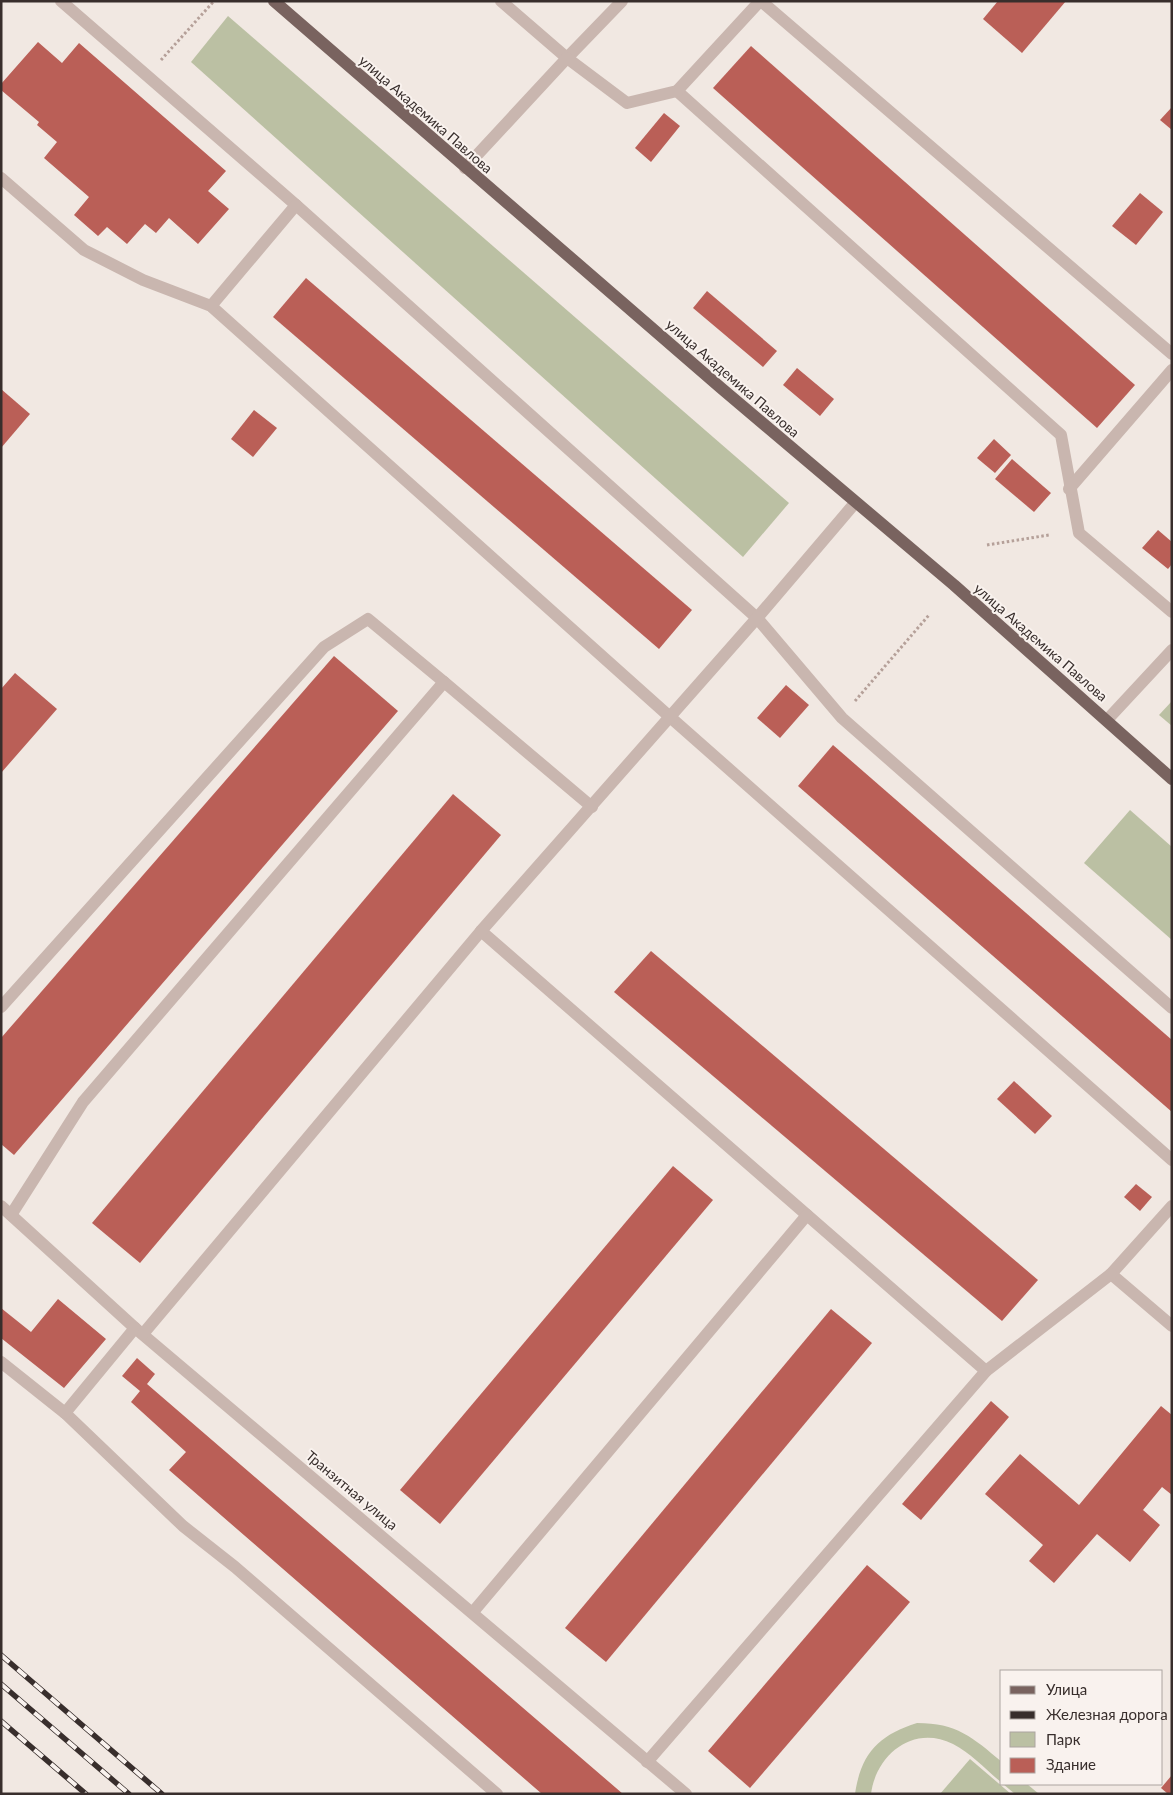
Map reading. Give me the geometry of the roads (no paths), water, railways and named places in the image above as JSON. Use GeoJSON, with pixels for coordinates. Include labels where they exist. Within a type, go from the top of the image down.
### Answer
{"type":"FeatureCollection","features":[{"type":"Feature","properties":{"kind":"main road","name":"улица Академика Павлова"},"geometry":{"type":"LineString","coordinates":[[274,1],[855,503],[954,585],[1172,779]]}},
{"type":"Feature","properties":{"kind":"street"},"geometry":{"type":"LineString","coordinates":[[62,1],[296,205],[757,618],[842,718],[1172,1008]]}},
{"type":"Feature","properties":{"kind":"street"},"geometry":{"type":"LineString","coordinates":[[501,1],[567,58],[627,103],[677,91],[760,1],[1172,354]]}},
{"type":"Feature","properties":{"kind":"street"},"geometry":{"type":"LineString","coordinates":[[465,168],[622,1]]}},
{"type":"Feature","properties":{"kind":"street"},"geometry":{"type":"LineString","coordinates":[[677,91],[1061,435],[1069,489],[1079,533],[1172,612]]}},
{"type":"Feature","properties":{"kind":"street"},"geometry":{"type":"LineString","coordinates":[[1,178],[84,250],[142,280],[211,306],[670,717],[1172,1160]]}},
{"type":"Feature","properties":{"kind":"street"},"geometry":{"type":"LineString","coordinates":[[211,306],[296,205]]}},
{"type":"Feature","properties":{"kind":"street"},"geometry":{"type":"LineString","coordinates":[[1069,489],[1172,370]]}},
{"type":"Feature","properties":{"kind":"street"},"geometry":{"type":"LineString","coordinates":[[65,1413],[139,1331],[481,930],[592,807],[855,503]]}},
{"type":"Feature","properties":{"kind":"street"},"geometry":{"type":"LineString","coordinates":[[1,1007],[324,647],[368,619],[592,807]]}},
{"type":"Feature","properties":{"kind":"street"},"geometry":{"type":"LineString","coordinates":[[1107,720],[1172,650]]}},
{"type":"Feature","properties":{"kind":"street"},"geometry":{"type":"LineString","coordinates":[[11,1215],[83,1102],[444,682]]}},
{"type":"Feature","properties":{"kind":"street"},"geometry":{"type":"LineString","coordinates":[[481,930],[986,1371]]}},
{"type":"Feature","properties":{"kind":"street","name":"Транзитная улица"},"geometry":{"type":"LineString","coordinates":[[1,1206],[139,1331],[474,1612],[686,1794]]}},
{"type":"Feature","properties":{"kind":"street"},"geometry":{"type":"LineString","coordinates":[[647,1762],[986,1371],[1110,1274],[1172,1206]]}},
{"type":"Feature","properties":{"kind":"street"},"geometry":{"type":"LineString","coordinates":[[474,1612],[807,1215]]}},
{"type":"Feature","properties":{"kind":"street"},"geometry":{"type":"LineString","coordinates":[[1110,1274],[1172,1326]]}},
{"type":"Feature","properties":{"kind":"street"},"geometry":{"type":"LineString","coordinates":[[1,1362],[65,1413],[183,1526],[235,1567],[497,1794]]}},
{"type":"Feature","properties":{"kind":"railway"},"geometry":{"type":"LineString","coordinates":[[1,1655],[162,1794]]}},
{"type":"Feature","properties":{"kind":"railway"},"geometry":{"type":"LineString","coordinates":[[1,1684],[129,1794]]}},
{"type":"Feature","properties":{"kind":"railway"},"geometry":{"type":"LineString","coordinates":[[1,1721],[86,1794]]}}]}
